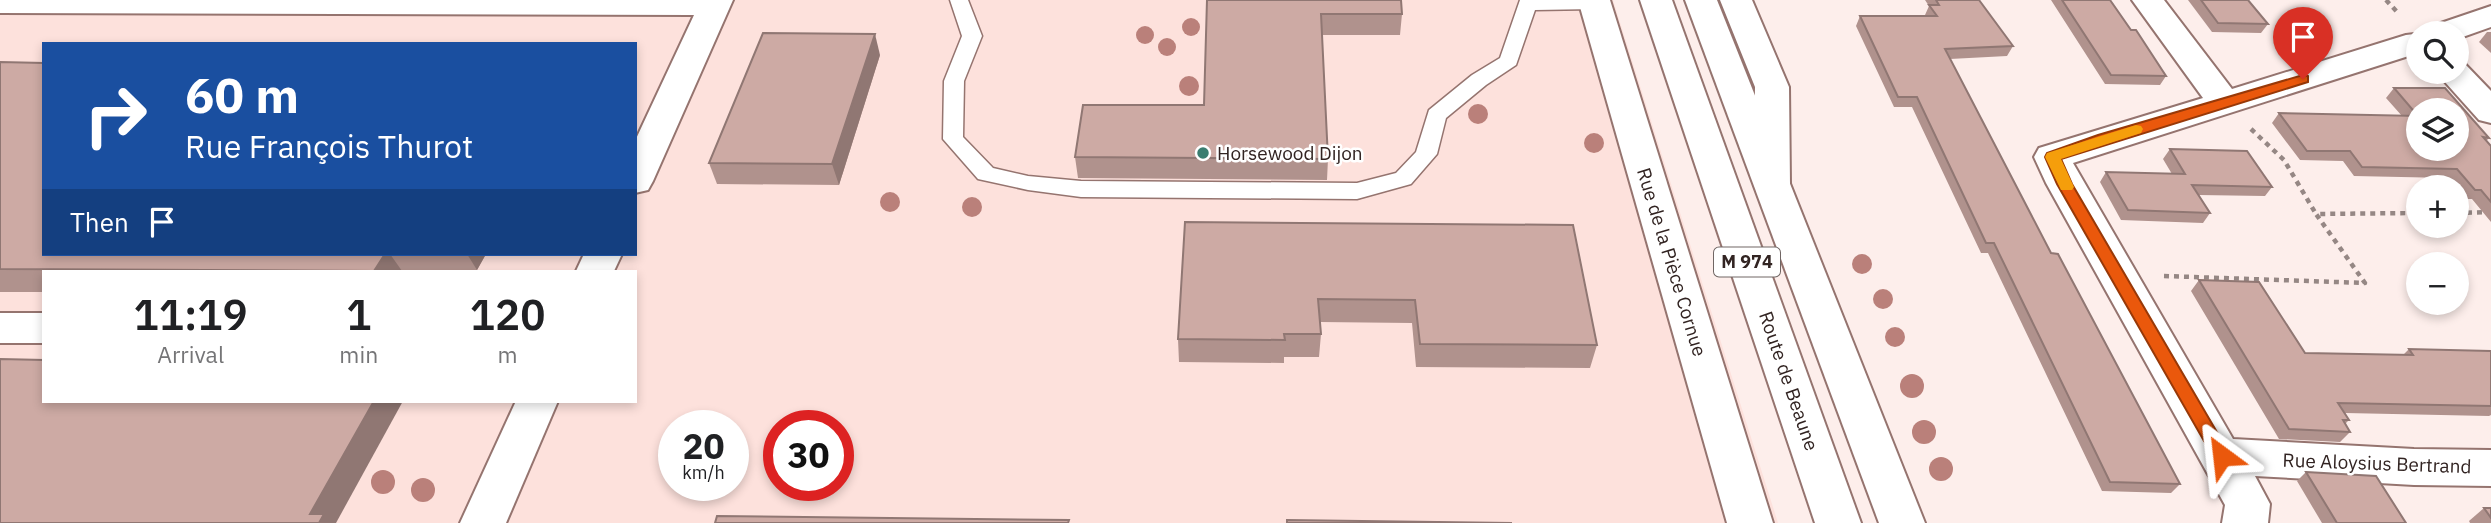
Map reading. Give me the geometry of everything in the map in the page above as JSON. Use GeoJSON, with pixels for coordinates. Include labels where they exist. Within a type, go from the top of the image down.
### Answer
{"type":"FeatureCollection","features":[{"type":"Feature","properties":{"kind":"street","name":"Route de Beaune"},"geometry":{"type":"LineString","coordinates":[[1656,0],[1838,523]]}},
{"type":"Feature","properties":{"kind":"street","name":"M 974"},"geometry":{"type":"LineString","coordinates":[[1701,0],[1902,523]]}},
{"type":"Feature","properties":{"kind":"street"},"geometry":{"type":"LineString","coordinates":[[1735,0],[1772,87],[1772,185]]}},
{"type":"Feature","properties":{"kind":"street"},"geometry":{"type":"LineString","coordinates":[[2148,0],[2225,104]]}},
{"type":"Feature","properties":{"kind":"street","name":"Rue de la Pièce Cornue"},"geometry":{"type":"LineString","coordinates":[[1594,1],[1750,523]]}},
{"type":"Feature","properties":{"kind":"street"},"geometry":{"type":"LineString","coordinates":[[0,3],[617,7],[715,3],[637,177]]}},
{"type":"Feature","properties":{"kind":"street"},"geometry":{"type":"LineString","coordinates":[[2469,24],[2491,16]]}},
{"type":"Feature","properties":{"kind":"street"},"geometry":{"type":"LineString","coordinates":[[2245,523],[2248,504],[2064,184],[2052,157],[2406,46]]}},
{"type":"Feature","properties":{"kind":"street"},"geometry":{"type":"LineString","coordinates":[[2464,84],[2491,112]]}},
{"type":"Feature","properties":{"kind":"street"},"geometry":{"type":"LineString","coordinates":[[0,328],[42,328]]}},
{"type":"Feature","properties":{"kind":"street"},"geometry":{"type":"LineString","coordinates":[[483,523],[536,403]]}},
{"type":"Feature","properties":{"kind":"street","name":"Rue Aloysius Bertrand"},"geometry":{"type":"LineString","coordinates":[[2222,456],[2414,467],[2491,468]]}},
{"type":"Feature","properties":{"kind":"lane"},"geometry":{"type":"LineString","coordinates":[[959,0],[972,36],[954,81],[953,139],[986,174],[1081,189],[1343,191],[1357,191],[1403,179],[1426,155],[1436,114],[1479,80],[1509,61],[1527,4],[1594,1]]}},
{"type":"Feature","properties":{"kind":"path"},"geometry":{"type":"LineString","coordinates":[[2118,274],[2365,283],[2316,214],[2284,160],[2225,104]]}},
{"type":"Feature","properties":{"kind":"path"},"geometry":{"type":"LineString","coordinates":[[2469,212],[2491,212]]}},
{"type":"Feature","properties":{"kind":"path"},"geometry":{"type":"LineString","coordinates":[[2316,214],[2406,213]]}},
{"type":"Feature","properties":{"kind":"shaded area"},"geometry":{"type":"Polygon","coordinates":[[[0,0],[1613,0],[1778,523],[0,523],[0,0]]]}},
{"type":"Feature","properties":{"kind":"building"},"geometry":{"type":"Polygon","coordinates":[[[1207,0],[1401,0],[1402,14],[1321,14],[1328,159],[1075,157],[1083,105],[1204,105],[1207,0]]]}},
{"type":"Feature","properties":{"kind":"building"},"geometry":{"type":"Polygon","coordinates":[[[1936,0],[1979,0],[2013,46],[1945,49],[2051,253],[2058,254],[2180,484],[2110,482],[1994,243],[1986,243],[1917,97],[1898,97],[1860,16],[1937,16],[1929,5],[1939,5],[1936,0]]]}},
{"type":"Feature","properties":{"kind":"building"},"geometry":{"type":"Polygon","coordinates":[[[2062,0],[2110,0],[2131,30],[2136,30],[2166,76],[2111,75],[2062,0]]]}},
{"type":"Feature","properties":{"kind":"building"},"geometry":{"type":"Polygon","coordinates":[[[2201,0],[2248,0],[2268,24],[2218,23],[2201,0]]]}},
{"type":"Feature","properties":{"kind":"building"},"geometry":{"type":"Polygon","coordinates":[[[763,33],[875,34],[832,164],[709,163],[763,33]]]}},
{"type":"Feature","properties":{"kind":"building"},"geometry":{"type":"Polygon","coordinates":[[[0,62],[42,63],[42,256],[384,256],[375,270],[0,269],[0,62]]]}},
{"type":"Feature","properties":{"kind":"building"},"geometry":{"type":"Polygon","coordinates":[[[2394,88],[2445,88],[2454,98],[2406,98],[2406,102],[2394,88]]]}},
{"type":"Feature","properties":{"kind":"building"},"geometry":{"type":"Polygon","coordinates":[[[2279,113],[2406,116],[2406,161],[2469,161],[2469,115],[2489,138],[2483,137],[2491,146],[2491,202],[2481,190],[2475,190],[2469,183],[2469,175],[2462,175],[2457,169],[2362,167],[2350,151],[2307,151],[2279,113]]]}},
{"type":"Feature","properties":{"kind":"building"},"geometry":{"type":"Polygon","coordinates":[[[2170,149],[2247,151],[2272,187],[2192,185],[2210,213],[2128,210],[2106,172],[2185,174],[2170,149]]]}},
{"type":"Feature","properties":{"kind":"building"},"geometry":{"type":"Polygon","coordinates":[[[1185,222],[1573,225],[1597,345],[1420,344],[1415,300],[1318,299],[1321,334],[1284,334],[1285,340],[1178,339],[1185,222]]]}},
{"type":"Feature","properties":{"kind":"building"},"geometry":{"type":"Polygon","coordinates":[[[2199,280],[2259,282],[2305,353],[2413,355],[2409,349],[2491,351],[2491,406],[2338,403],[2349,420],[2343,420],[2350,432],[2289,429],[2199,280]]]}},
{"type":"Feature","properties":{"kind":"building"},"geometry":{"type":"Polygon","coordinates":[[[0,359],[42,360],[42,403],[373,403],[310,514],[324,514],[319,523],[0,523],[0,359]]]}},
{"type":"Feature","properties":{"kind":"building"},"geometry":{"type":"Polygon","coordinates":[[[2306,472],[2376,476],[2406,523],[2337,523],[2306,472]]]}},
{"type":"Feature","properties":{"kind":"building"},"geometry":{"type":"Polygon","coordinates":[[[2484,508],[2491,508],[2491,518],[2484,508]]]}},
{"type":"Feature","properties":{"kind":"building"},"geometry":{"type":"Polygon","coordinates":[[[717,516],[1069,520],[1068,523],[715,523],[717,516]]]}},
{"type":"Feature","properties":{"kind":"building"},"geometry":{"type":"Polygon","coordinates":[[[1287,520],[1512,523],[1287,523],[1287,520]]]}},
{"type":"Feature","properties":{"kind":"slow traffic"},"geometry":{"type":"LineString","coordinates":[[2066,187],[2052,157],[2136,129]]}},
{"type":"Feature","properties":{"kind":"place","name":"Horsewood Dijon"},"geometry":{"type":"Point","coordinates":[1203,153]}},
{"type":"Feature","properties":{"kind":"route"},"geometry":{"type":"LineString","coordinates":[[2222,456],[2064,184],[2052,157],[2303,79]]}}]}
